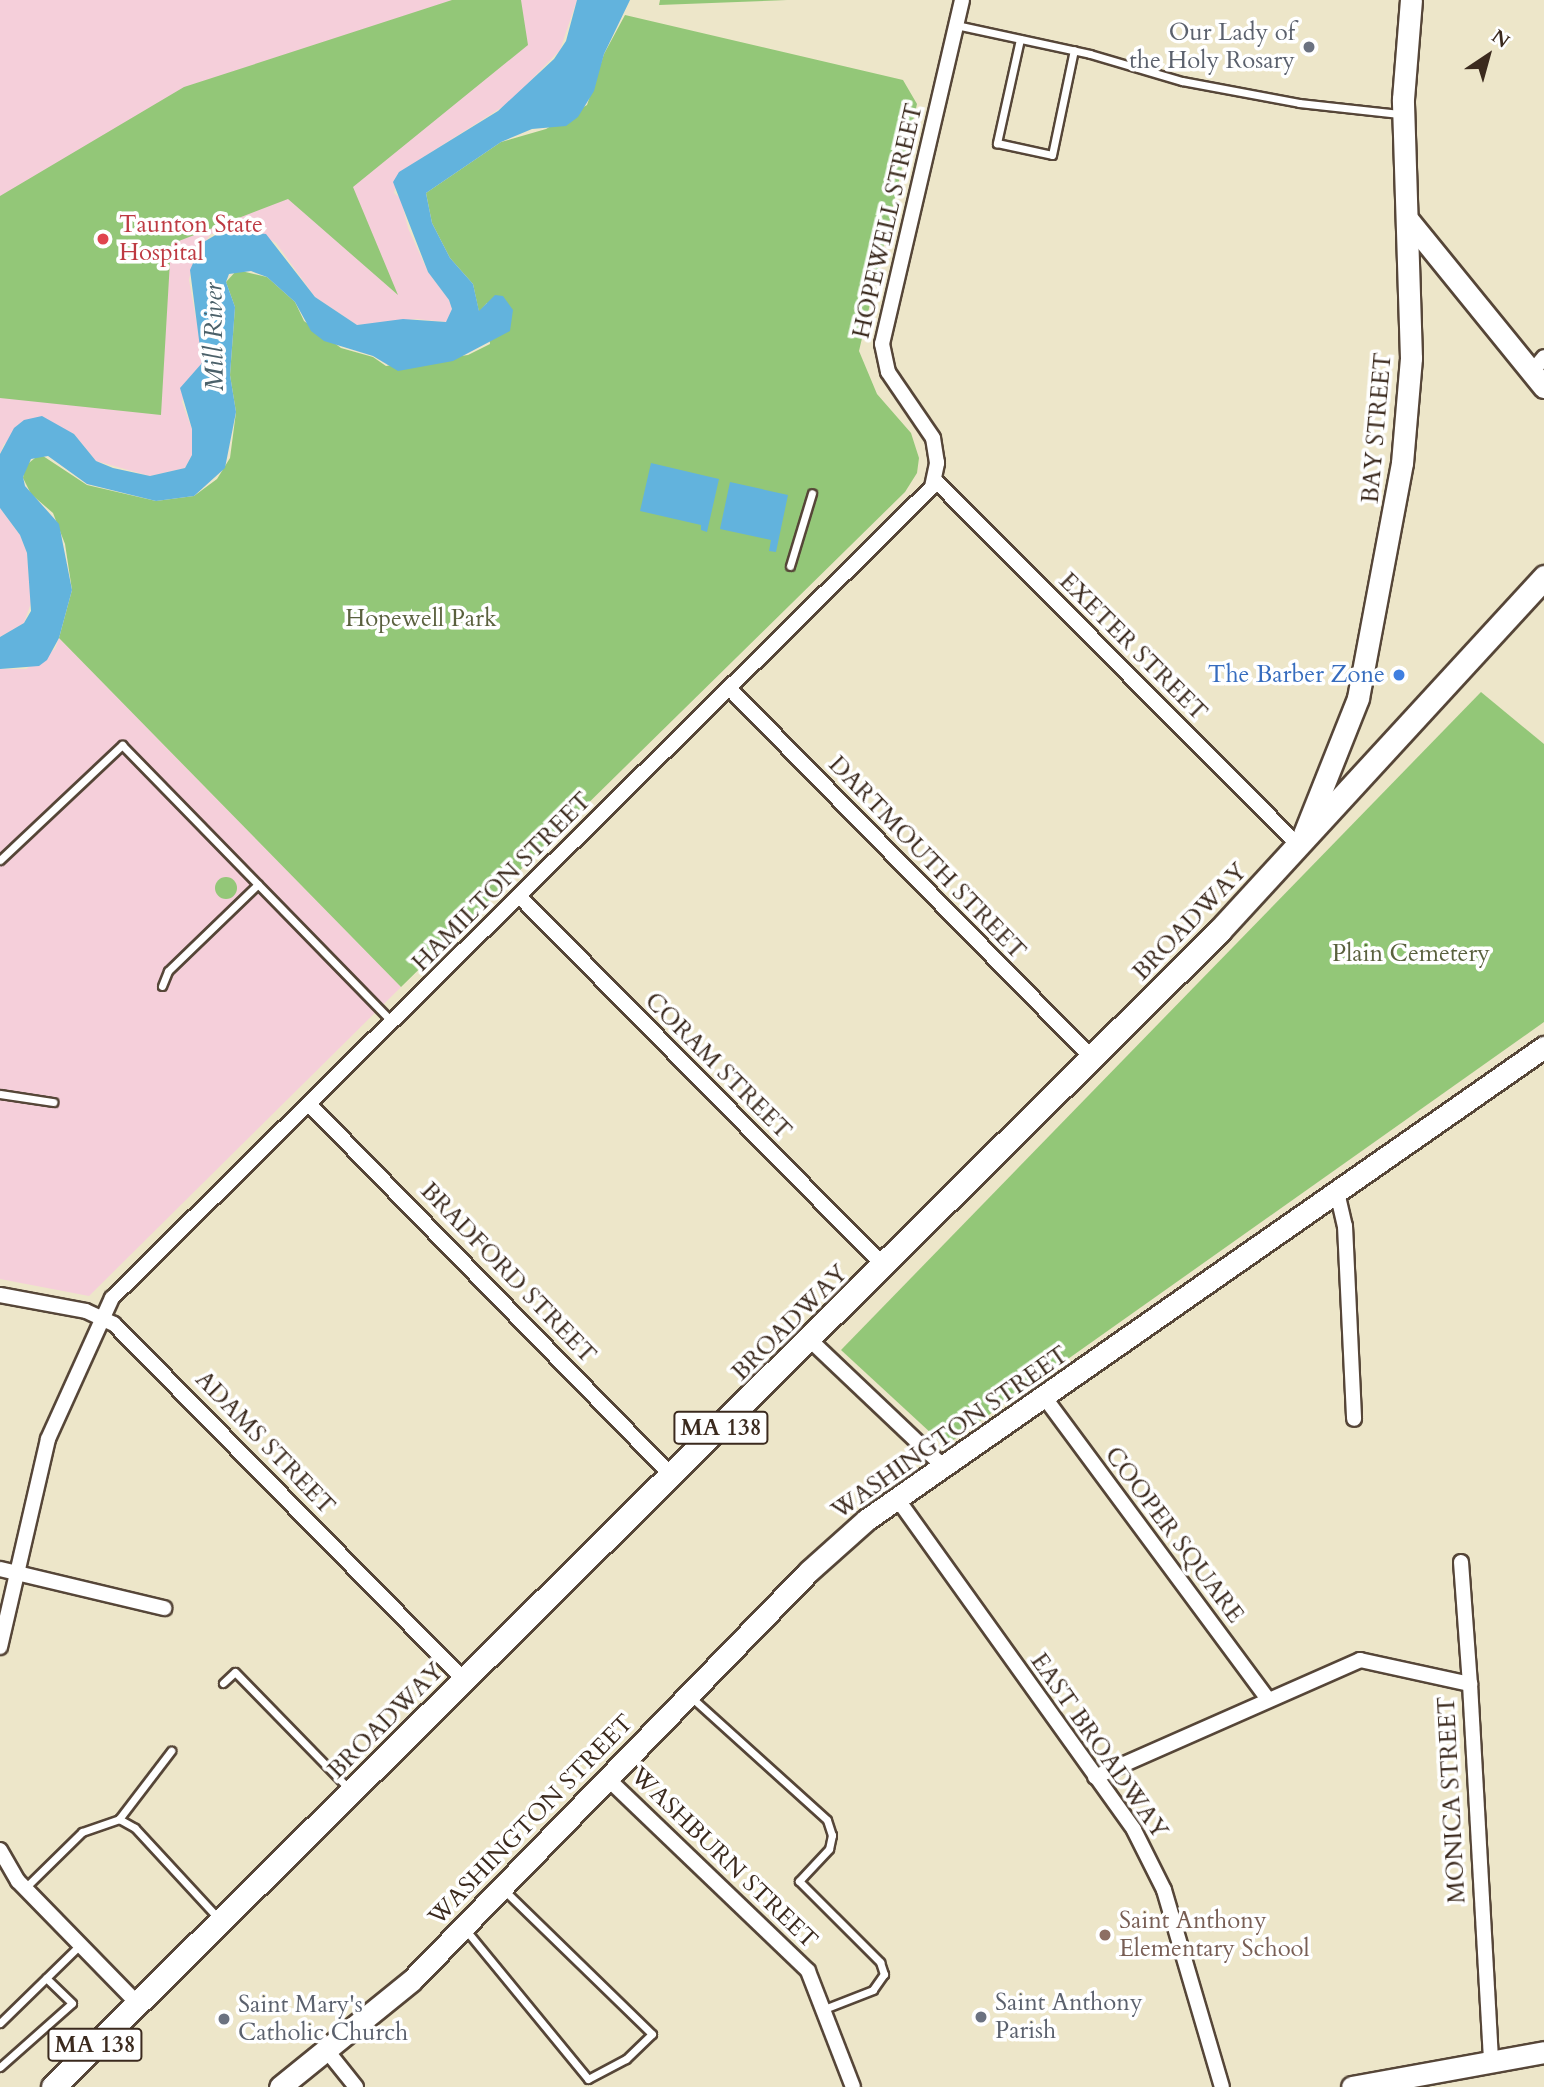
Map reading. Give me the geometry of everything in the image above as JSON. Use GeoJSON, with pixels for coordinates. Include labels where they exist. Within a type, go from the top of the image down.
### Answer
{"type":"FeatureCollection","features":[{"type":"Feature","properties":{"kind":"main road","name":"BROADWAY"},"geometry":{"type":"LineString","coordinates":[[53,2087],[673,1476],[1092,1058],[1299,846],[1544,577]]}},
{"type":"Feature","properties":{"kind":"street","name":"HOPEWELL STREET"},"geometry":{"type":"LineString","coordinates":[[935,480],[933,438],[888,372],[882,344],[962,0]]}},
{"type":"Feature","properties":{"kind":"street","name":"BAY STREET"},"geometry":{"type":"LineString","coordinates":[[1299,846],[1356,705],[1391,541],[1410,384],[1409,221],[1404,115],[1411,0]]}},
{"type":"Feature","properties":{"kind":"street"},"geometry":{"type":"LineString","coordinates":[[1409,221],[1540,372]]}},
{"type":"Feature","properties":{"kind":"street","name":"HAMILTON STREET"},"geometry":{"type":"LineString","coordinates":[[0,1647],[51,1431],[102,1316],[117,1292],[919,503],[935,480]]}},
{"type":"Feature","properties":{"kind":"street","name":"EXETER STREET"},"geometry":{"type":"LineString","coordinates":[[935,480],[1299,846]]}},
{"type":"Feature","properties":{"kind":"street","name":"DARTMOUTH STREET"},"geometry":{"type":"LineString","coordinates":[[730,690],[1092,1058]]}},
{"type":"Feature","properties":{"kind":"street","name":"CORAM STREET"},"geometry":{"type":"LineString","coordinates":[[520,897],[884,1266]]}},
{"type":"Feature","properties":{"kind":"street","name":"WASHINGTON STREET"},"geometry":{"type":"LineString","coordinates":[[280,2087],[328,2052],[465,1928],[809,1571],[896,1497],[1045,1398],[1544,1047]]}},
{"type":"Feature","properties":{"kind":"street","name":"BRADFORD STREET"},"geometry":{"type":"LineString","coordinates":[[309,1104],[673,1476]]}},
{"type":"Feature","properties":{"kind":"street"},"geometry":{"type":"LineString","coordinates":[[1337,1192],[1345,1226],[1354,1419]]}},
{"type":"Feature","properties":{"kind":"street","name":"ADAMS STREET"},"geometry":{"type":"LineString","coordinates":[[0,1295],[102,1316],[153,1360],[465,1681]]}},
{"type":"Feature","properties":{"kind":"street"},"geometry":{"type":"LineString","coordinates":[[810,1340],[943,1466]]}},
{"type":"Feature","properties":{"kind":"street","name":"COOPER SQUARE"},"geometry":{"type":"LineString","coordinates":[[1045,1398],[1268,1699]]}},
{"type":"Feature","properties":{"kind":"street","name":"EAST BROADWAY"},"geometry":{"type":"LineString","coordinates":[[896,1497],[1134,1830],[1164,1890],[1222,2087]]}},
{"type":"Feature","properties":{"kind":"street"},"geometry":{"type":"LineString","coordinates":[[1461,1562],[1470,1684]]}},
{"type":"Feature","properties":{"kind":"street"},"geometry":{"type":"LineString","coordinates":[[0,1569],[164,1608]]}},
{"type":"Feature","properties":{"kind":"street","name":"MONICA STREET"},"geometry":{"type":"LineString","coordinates":[[1096,1777],[1360,1660],[1470,1684],[1491,2062]]}},
{"type":"Feature","properties":{"kind":"street","name":"WASHBURN STREET"},"geometry":{"type":"LineString","coordinates":[[608,1779],[804,1966],[824,2009],[853,2087]]}},
{"type":"Feature","properties":{"kind":"street"},"geometry":{"type":"LineString","coordinates":[[0,1850],[25,1889],[138,2004]]}},
{"type":"Feature","properties":{"kind":"street"},"geometry":{"type":"LineString","coordinates":[[328,2052],[355,2087]]}},
{"type":"Feature","properties":{"kind":"street"},"geometry":{"type":"LineString","coordinates":[[1352,2087],[1544,2052]]}},
{"type":"Feature","properties":{"kind":"lane"},"geometry":{"type":"LineString","coordinates":[[956,25],[1074,50],[1195,84],[1299,103],[1404,115]]}},
{"type":"Feature","properties":{"kind":"lane"},"geometry":{"type":"LineString","coordinates":[[1020,39],[997,144],[1052,155],[1074,50]]}},
{"type":"Feature","properties":{"kind":"lane"},"geometry":{"type":"LineString","coordinates":[[790,566],[811,493]]}},
{"type":"Feature","properties":{"kind":"lane"},"geometry":{"type":"LineString","coordinates":[[0,860],[122,745],[392,1022]]}},
{"type":"Feature","properties":{"kind":"lane"},"geometry":{"type":"LineString","coordinates":[[162,986],[169,971],[258,884]]}},
{"type":"Feature","properties":{"kind":"lane"},"geometry":{"type":"LineString","coordinates":[[0,1094],[53,1102]]}},
{"type":"Feature","properties":{"kind":"lane"},"geometry":{"type":"LineString","coordinates":[[223,1683],[235,1672],[352,1793]]}},
{"type":"Feature","properties":{"kind":"lane"},"geometry":{"type":"LineString","coordinates":[[688,1694],[827,1820],[832,1835],[829,1849],[799,1881],[880,1962],[884,1974],[873,1990],[824,2009]]}},
{"type":"Feature","properties":{"kind":"lane"},"geometry":{"type":"LineString","coordinates":[[119,1819],[171,1751]]}},
{"type":"Feature","properties":{"kind":"lane"},"geometry":{"type":"LineString","coordinates":[[25,1889],[82,1832],[98,1823],[119,1819],[135,1828],[221,1922]]}},
{"type":"Feature","properties":{"kind":"lane"},"geometry":{"type":"LineString","coordinates":[[465,1928],[587,2079],[635,2051],[652,2034],[504,1889]]}},
{"type":"Feature","properties":{"kind":"lane"},"geometry":{"type":"LineString","coordinates":[[0,2022],[80,1945]]}},
{"type":"Feature","properties":{"kind":"lane"},"geometry":{"type":"LineString","coordinates":[[0,2067],[72,2003],[46,1978]]}},
{"type":"Feature","properties":{"kind":"shaded area","name":"Taunton State Hospital"},"geometry":{"type":"Polygon","coordinates":[[[0,0],[577,0],[560,50],[510,102],[400,172],[394,193],[401,199],[408,228],[428,272],[449,300],[452,309],[447,322],[416,319],[357,325],[315,297],[276,243],[253,230],[211,234],[194,256],[189,280],[202,351],[202,364],[189,378],[182,402],[192,429],[192,455],[185,468],[150,476],[96,461],[74,434],[61,428],[4,444],[0,454],[0,0]]]}},
{"type":"Feature","properties":{"kind":"shaded area"},"geometry":{"type":"Polygon","coordinates":[[[0,508],[20,535],[27,553],[31,603],[24,623],[0,637],[0,508]]]}},
{"type":"Feature","properties":{"kind":"shaded area"},"geometry":{"type":"Polygon","coordinates":[[[59,638],[401,987],[89,1296],[0,1279],[0,669],[26,669],[55,649],[59,638]]]}},
{"type":"Feature","properties":{"kind":"green space"},"geometry":{"type":"Polygon","coordinates":[[[452,0],[521,0],[528,45],[353,187],[398,295],[288,199],[171,244],[161,415],[0,398],[0,196],[184,87],[452,0]]]}},
{"type":"Feature","properties":{"kind":"green space"},"geometry":{"type":"Polygon","coordinates":[[[660,0],[787,0],[659,5],[660,0]]]}},
{"type":"Feature","properties":{"kind":"green space","name":"Hopewell Park"},"geometry":{"type":"Polygon","coordinates":[[[625,15],[903,80],[917,104],[859,351],[877,394],[911,433],[919,458],[917,473],[905,492],[401,987],[59,638],[72,590],[65,544],[53,513],[31,494],[23,478],[25,466],[40,454],[87,485],[156,501],[194,496],[217,479],[230,458],[236,412],[230,375],[235,307],[226,282],[237,270],[267,277],[295,302],[304,321],[341,348],[373,357],[386,366],[468,355],[490,344],[487,303],[479,312],[473,284],[450,258],[432,223],[426,193],[501,142],[546,129],[587,105],[604,54],[625,15]]]}},
{"type":"Feature","properties":{"kind":"green space","name":"Plain Cemetery"},"geometry":{"type":"Polygon","coordinates":[[[1481,692],[1544,744],[1544,1022],[945,1446],[841,1350],[1481,692]]]}},
{"type":"Feature","properties":{"kind":"green space"},"geometry":{"type":"Polygon","coordinates":[[[226,877],[234,880],[237,888],[234,896],[226,899],[218,896],[215,888],[218,880],[226,877]]]}},
{"type":"Feature","properties":{"kind":"water","name":"Mill River"},"geometry":{"type":"Polygon","coordinates":[[[577,0],[630,0],[604,54],[594,91],[578,117],[566,126],[532,129],[501,142],[426,193],[432,223],[450,258],[473,284],[479,311],[495,295],[503,296],[513,310],[510,331],[453,361],[398,371],[373,356],[324,341],[311,331],[295,302],[267,277],[251,271],[229,274],[226,282],[235,307],[230,375],[236,412],[225,468],[194,496],[156,501],[87,484],[48,456],[31,459],[23,477],[25,486],[59,524],[72,590],[59,638],[47,660],[39,666],[0,669],[0,637],[24,623],[31,611],[27,553],[20,535],[0,508],[0,454],[14,428],[24,420],[42,416],[74,434],[96,461],[113,468],[150,476],[185,468],[192,455],[192,429],[180,388],[202,363],[190,270],[202,243],[224,230],[266,234],[315,297],[357,325],[403,319],[446,322],[452,309],[449,300],[428,272],[393,182],[399,172],[498,111],[554,59],[566,41],[577,0]]]}},
{"type":"Feature","properties":{"kind":"water"},"geometry":{"type":"Polygon","coordinates":[[[651,463],[719,479],[707,532],[701,530],[701,525],[640,511],[651,463]]]}},
{"type":"Feature","properties":{"kind":"water"},"geometry":{"type":"Polygon","coordinates":[[[730,482],[788,495],[776,552],[769,551],[771,540],[720,529],[730,482]]]}},
{"type":"Feature","properties":{"kind":"place","name":"Our Lady of the Holy Rosary"},"geometry":{"type":"Point","coordinates":[1309,47]}},
{"type":"Feature","properties":{"kind":"place","name":"Taunton State Hospital"},"geometry":{"type":"Point","coordinates":[103,239]}},
{"type":"Feature","properties":{"kind":"place","name":"The Barber Zone"},"geometry":{"type":"Point","coordinates":[1399,675]}},
{"type":"Feature","properties":{"kind":"place","name":"Saint Anthony Elementary School"},"geometry":{"type":"Point","coordinates":[1105,1935]}},
{"type":"Feature","properties":{"kind":"place","name":"Saint Anthony Parish"},"geometry":{"type":"Point","coordinates":[981,2017]}},
{"type":"Feature","properties":{"kind":"place","name":"Saint Mary's Catholic Church"},"geometry":{"type":"Point","coordinates":[224,2019]}}]}
